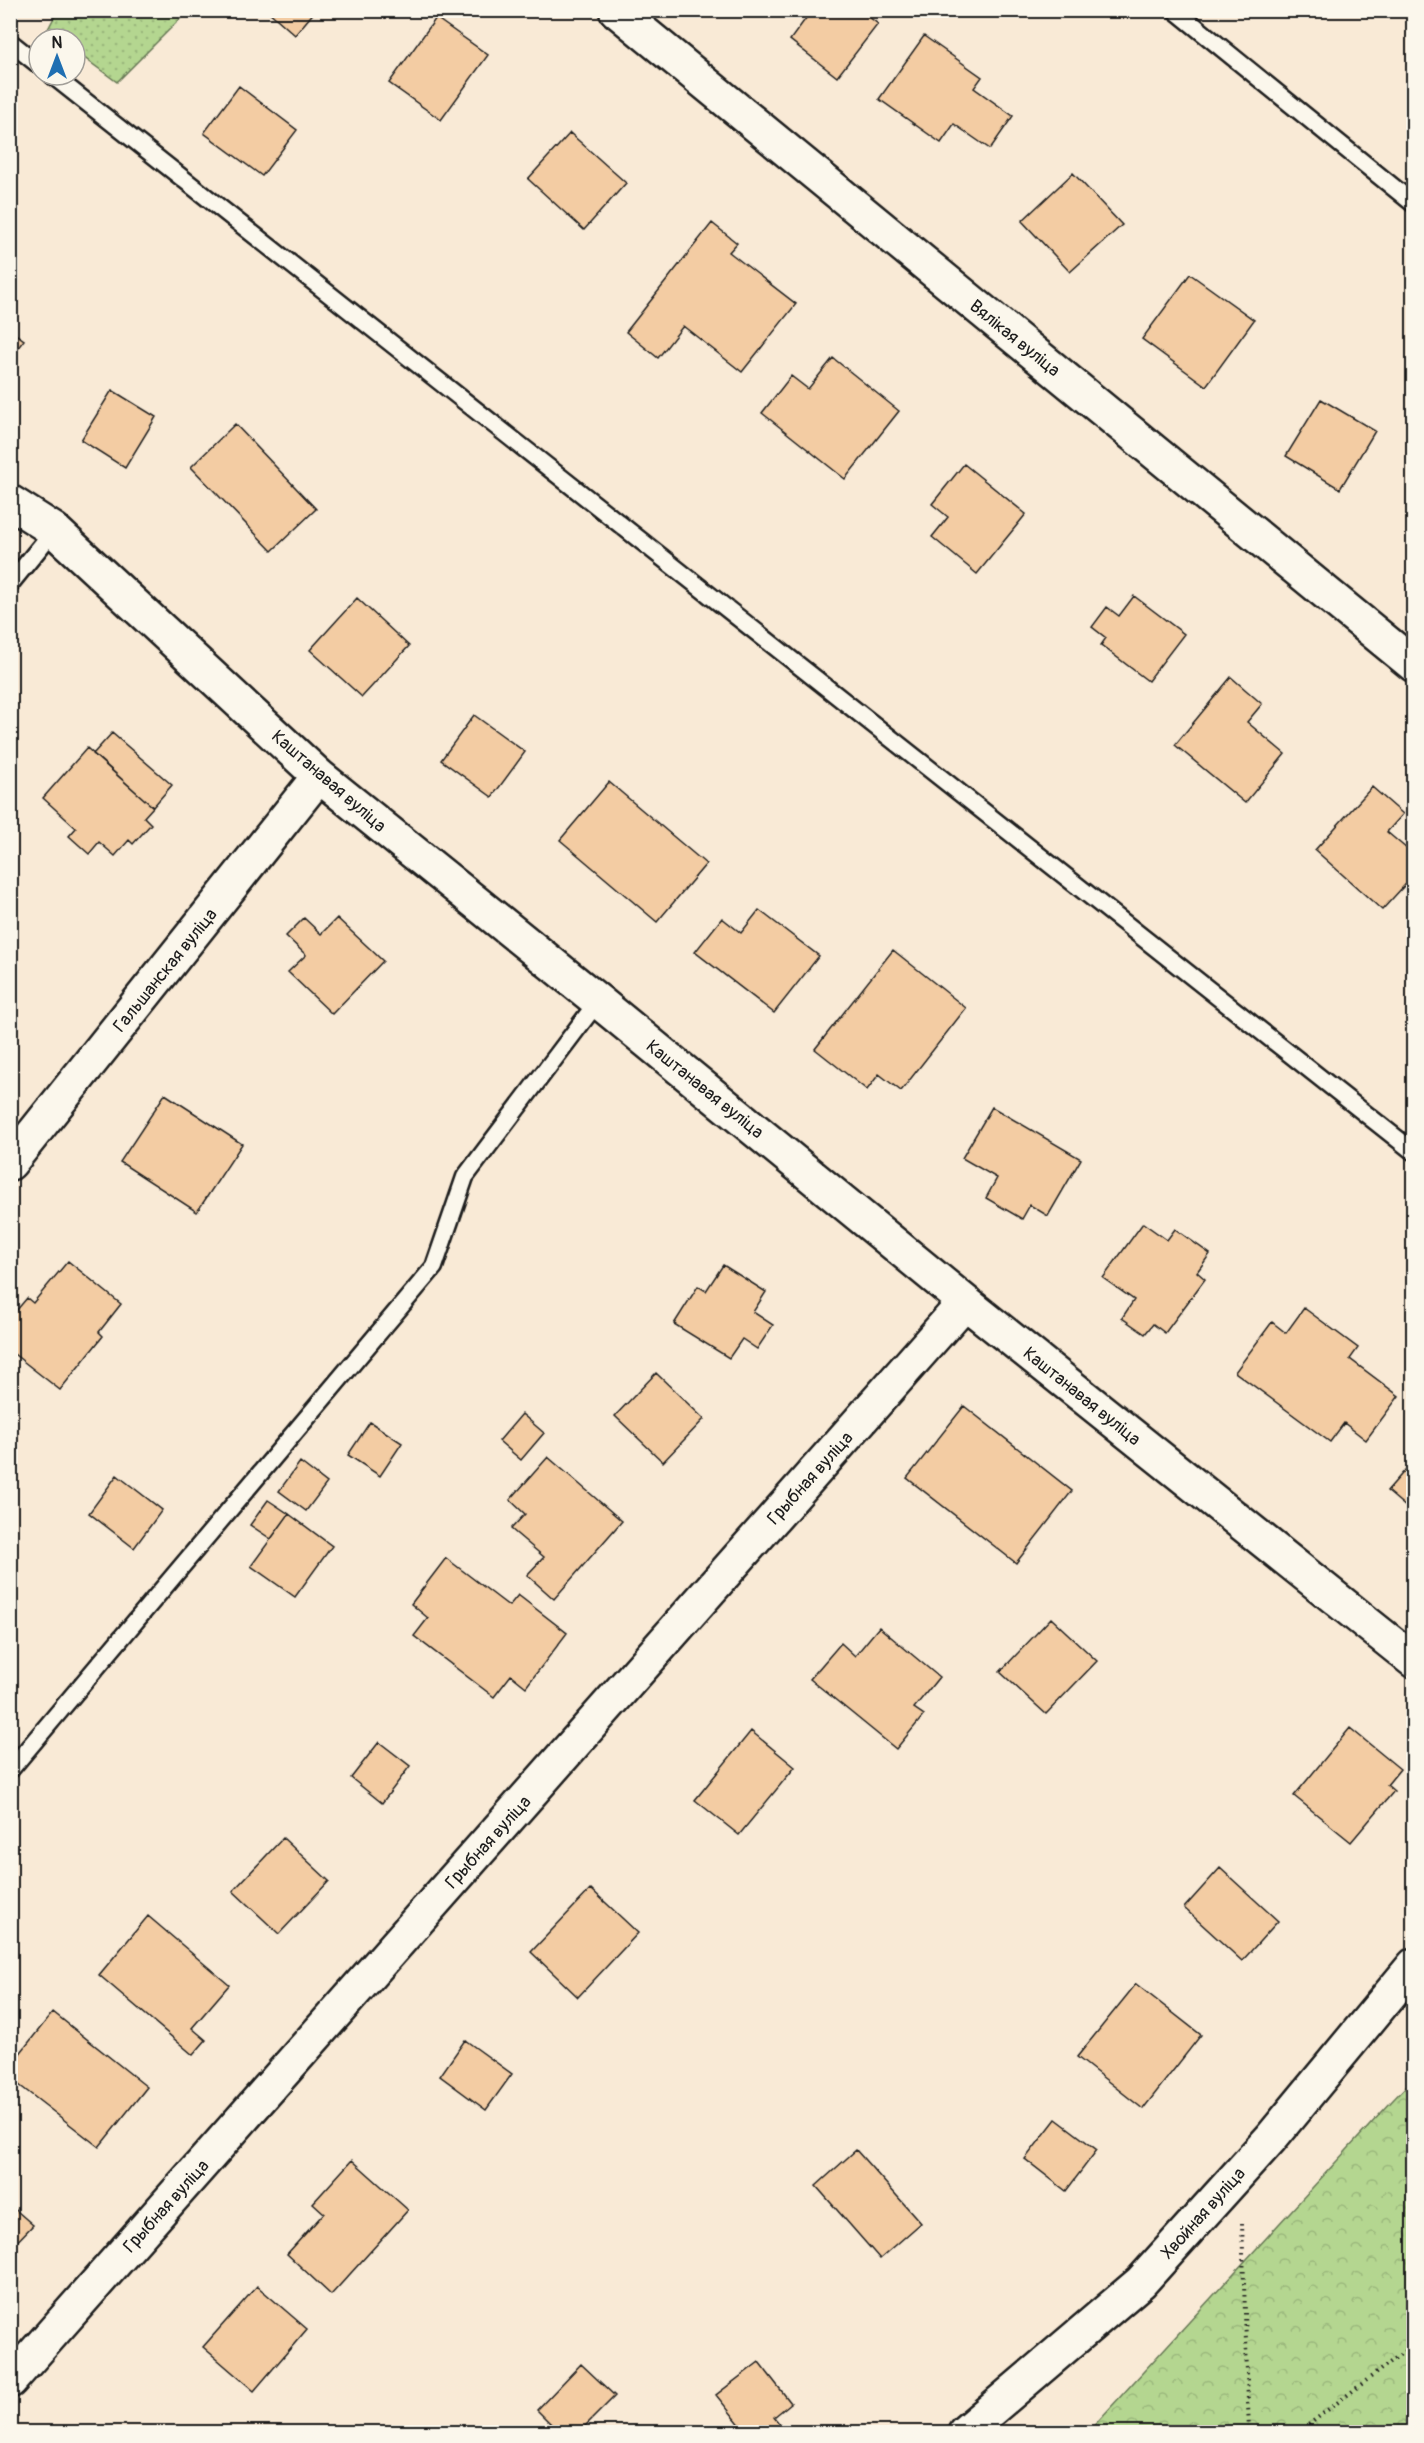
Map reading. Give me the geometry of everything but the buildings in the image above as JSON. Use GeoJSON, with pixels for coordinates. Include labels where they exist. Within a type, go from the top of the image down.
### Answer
{"type":"FeatureCollection","features":[{"type":"Feature","properties":{"kind":"street","name":"Вялікая вуліца"},"geometry":{"type":"LineString","coordinates":[[616,10],[1413,665]]}},
{"type":"Feature","properties":{"kind":"street","name":"Каштанавая вуліца"},"geometry":{"type":"LineString","coordinates":[[10,502],[54,530],[319,776],[965,1302],[1413,1661]]}},
{"type":"Feature","properties":{"kind":"street","name":"Гальшанская вуліца"},"geometry":{"type":"LineString","coordinates":[[10,1163],[319,776]]}},
{"type":"Feature","properties":{"kind":"street","name":"Грыбная вуліца"},"geometry":{"type":"LineString","coordinates":[[10,2381],[965,1302]]}},
{"type":"Feature","properties":{"kind":"street","name":"Хвойная вуліца"},"geometry":{"type":"LineString","coordinates":[[965,2433],[1141,2282],[1271,2138],[1413,1965]]}},
{"type":"Feature","properties":{"kind":"lane"},"geometry":{"type":"LineString","coordinates":[[1175,10],[1413,204]]}},
{"type":"Feature","properties":{"kind":"lane"},"geometry":{"type":"LineString","coordinates":[[10,42],[27,55]]}},
{"type":"Feature","properties":{"kind":"lane"},"geometry":{"type":"LineString","coordinates":[[67,87],[1413,1152]]}},
{"type":"Feature","properties":{"kind":"lane"},"geometry":{"type":"LineString","coordinates":[[10,584],[54,530]]}},
{"type":"Feature","properties":{"kind":"lane"},"geometry":{"type":"LineString","coordinates":[[10,1770],[434,1267],[465,1176],[598,1001]]}},
{"type":"Feature","properties":{"kind":"path"},"geometry":{"type":"LineString","coordinates":[[1245,2261],[1249,2433]]}},
{"type":"Feature","properties":{"kind":"path"},"geometry":{"type":"LineString","coordinates":[[1299,2433],[1413,2344]]}},
{"type":"Feature","properties":{"kind":"green space"},"geometry":{"type":"Polygon","coordinates":[[[58,10],[188,10],[117,82],[87,60],[87,27],[49,27],[58,10]]]}},
{"type":"Feature","properties":{"kind":"green space"},"geometry":{"type":"Polygon","coordinates":[[[1413,2079],[1413,2432],[1088,2432],[1392,2101],[1413,2079]]]}}]}
